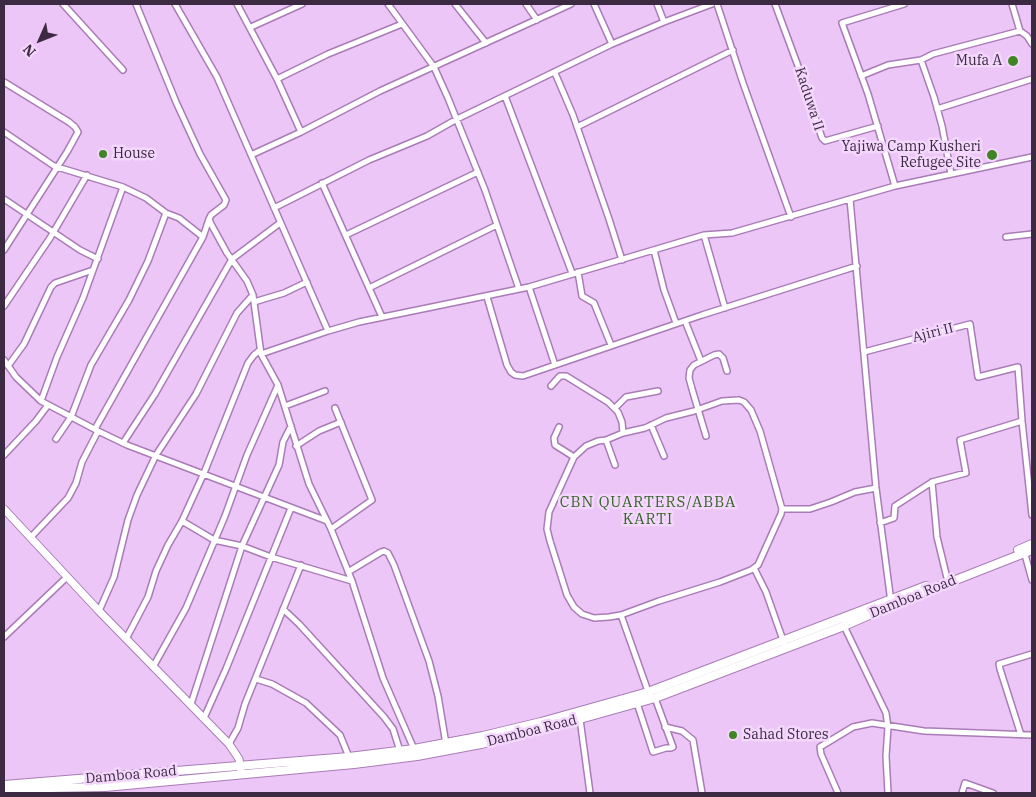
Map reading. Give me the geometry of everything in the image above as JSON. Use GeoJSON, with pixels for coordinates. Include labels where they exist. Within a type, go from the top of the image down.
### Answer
{"type":"FeatureCollection","features":[{"type":"Feature","properties":{"kind":"main road","name":"Damboa Road"},"geometry":{"type":"LineString","coordinates":[[4,785],[106,787],[354,764],[417,756],[481,744],[637,703],[1027,550],[1032,544]]}},
{"type":"Feature","properties":{"kind":"main road","name":"Damboa Road"},"geometry":{"type":"LineString","coordinates":[[784,644],[844,626],[891,602],[947,578],[1027,550]]}},
{"type":"Feature","properties":{"kind":"main road","name":"Damboa Road"},"geometry":{"type":"LineString","coordinates":[[4,792],[27,792],[48,785],[168,771],[349,757],[414,749],[446,744],[652,696]]}},
{"type":"Feature","properties":{"kind":"main road"},"geometry":{"type":"LineString","coordinates":[[168,771],[170,780]]}},
{"type":"Feature","properties":{"kind":"street"},"geometry":{"type":"LineString","coordinates":[[63,4],[123,70]]}},
{"type":"Feature","properties":{"kind":"street"},"geometry":{"type":"LineString","coordinates":[[31,537],[68,498],[76,483],[82,462],[96,430],[202,237],[211,215],[224,205],[226,200],[200,154],[176,102],[136,4]]}},
{"type":"Feature","properties":{"kind":"street"},"geometry":{"type":"LineString","coordinates":[[175,4],[217,77],[328,331]]}},
{"type":"Feature","properties":{"kind":"street"},"geometry":{"type":"LineString","coordinates":[[238,4],[277,79],[301,132]]}},
{"type":"Feature","properties":{"kind":"street"},"geometry":{"type":"LineString","coordinates":[[251,27],[302,4]]}},
{"type":"Feature","properties":{"kind":"street"},"geometry":{"type":"LineString","coordinates":[[388,4],[434,67],[478,172],[519,289]]}},
{"type":"Feature","properties":{"kind":"street"},"geometry":{"type":"LineString","coordinates":[[455,4],[486,43]]}},
{"type":"Feature","properties":{"kind":"street"},"geometry":{"type":"LineString","coordinates":[[526,4],[537,20]]}},
{"type":"Feature","properties":{"kind":"street"},"geometry":{"type":"LineString","coordinates":[[251,155],[301,132],[380,91],[571,4]]}},
{"type":"Feature","properties":{"kind":"street"},"geometry":{"type":"LineString","coordinates":[[594,4],[612,44]]}},
{"type":"Feature","properties":{"kind":"street"},"geometry":{"type":"LineString","coordinates":[[657,4],[664,22]]}},
{"type":"Feature","properties":{"kind":"street"},"geometry":{"type":"LineString","coordinates":[[274,208],[370,160],[427,136],[457,119],[612,44],[712,4]]}},
{"type":"Feature","properties":{"kind":"street"},"geometry":{"type":"LineString","coordinates":[[717,4],[791,217]]}},
{"type":"Feature","properties":{"kind":"street","name":"Kaduwa II"},"geometry":{"type":"LineString","coordinates":[[775,4],[822,138],[825,141],[878,126]]}},
{"type":"Feature","properties":{"kind":"street"},"geometry":{"type":"LineString","coordinates":[[895,186],[878,126],[842,23],[904,4]]}},
{"type":"Feature","properties":{"kind":"street"},"geometry":{"type":"LineString","coordinates":[[1012,4],[1020,31]]}},
{"type":"Feature","properties":{"kind":"street"},"geometry":{"type":"LineString","coordinates":[[277,79],[328,54],[402,24]]}},
{"type":"Feature","properties":{"kind":"street"},"geometry":{"type":"LineString","coordinates":[[861,76],[888,65],[921,60],[933,54],[1020,31],[1030,35],[1032,44]]}},
{"type":"Feature","properties":{"kind":"street"},"geometry":{"type":"LineString","coordinates":[[577,127],[733,50]]}},
{"type":"Feature","properties":{"kind":"street"},"geometry":{"type":"LineString","coordinates":[[921,60],[937,109],[951,174]]}},
{"type":"Feature","properties":{"kind":"street"},"geometry":{"type":"LineString","coordinates":[[555,73],[577,127],[610,219],[622,260]]}},
{"type":"Feature","properties":{"kind":"street"},"geometry":{"type":"LineString","coordinates":[[937,109],[1032,79]]}},
{"type":"Feature","properties":{"kind":"street"},"geometry":{"type":"LineString","coordinates":[[4,82],[75,127],[78,132],[4,250]]}},
{"type":"Feature","properties":{"kind":"street"},"geometry":{"type":"LineString","coordinates":[[505,96],[575,273],[582,296],[594,304],[612,345]]}},
{"type":"Feature","properties":{"kind":"street"},"geometry":{"type":"LineString","coordinates":[[4,132],[57,168],[123,186],[146,198],[166,213],[179,218],[202,237]]}},
{"type":"Feature","properties":{"kind":"street"},"geometry":{"type":"LineString","coordinates":[[126,639],[148,597],[156,571],[204,473],[248,362],[254,355],[328,331],[382,317],[529,287],[704,235],[732,232],[791,217],[895,186],[1032,157]]}},
{"type":"Feature","properties":{"kind":"street"},"geometry":{"type":"LineString","coordinates":[[346,235],[478,172]]}},
{"type":"Feature","properties":{"kind":"street"},"geometry":{"type":"LineString","coordinates":[[4,306],[53,232],[87,175]]}},
{"type":"Feature","properties":{"kind":"street"},"geometry":{"type":"LineString","coordinates":[[322,183],[382,317]]}},
{"type":"Feature","properties":{"kind":"street"},"geometry":{"type":"LineString","coordinates":[[41,401],[57,357],[98,259],[123,186]]}},
{"type":"Feature","properties":{"kind":"street"},"geometry":{"type":"LineString","coordinates":[[4,199],[80,250],[98,259]]}},
{"type":"Feature","properties":{"kind":"street"},"geometry":{"type":"LineString","coordinates":[[850,199],[876,488],[891,602]]}},
{"type":"Feature","properties":{"kind":"street"},"geometry":{"type":"LineString","coordinates":[[56,439],[71,416],[91,365],[129,300],[148,260],[166,213]]}},
{"type":"Feature","properties":{"kind":"street"},"geometry":{"type":"LineString","coordinates":[[209,219],[247,281],[253,295],[261,352],[278,385],[309,484],[331,528],[352,581],[383,678],[414,749]]}},
{"type":"Feature","properties":{"kind":"street"},"geometry":{"type":"LineString","coordinates":[[123,443],[155,394],[232,259],[280,223]]}},
{"type":"Feature","properties":{"kind":"street"},"geometry":{"type":"LineString","coordinates":[[370,288],[496,224]]}},
{"type":"Feature","properties":{"kind":"street"},"geometry":{"type":"LineString","coordinates":[[1006,237],[1032,234]]}},
{"type":"Feature","properties":{"kind":"street"},"geometry":{"type":"LineString","coordinates":[[704,235],[725,308]]}},
{"type":"Feature","properties":{"kind":"street"},"geometry":{"type":"LineString","coordinates":[[654,250],[664,290],[676,323]]}},
{"type":"Feature","properties":{"kind":"street"},"geometry":{"type":"LineString","coordinates":[[487,297],[511,372],[522,376],[676,323],[857,266]]}},
{"type":"Feature","properties":{"kind":"street"},"geometry":{"type":"LineString","coordinates":[[8,366],[24,344],[55,282],[92,270]]}},
{"type":"Feature","properties":{"kind":"street"},"geometry":{"type":"LineString","coordinates":[[254,302],[284,293],[307,282]]}},
{"type":"Feature","properties":{"kind":"street"},"geometry":{"type":"LineString","coordinates":[[529,287],[555,365]]}},
{"type":"Feature","properties":{"kind":"street"},"geometry":{"type":"LineString","coordinates":[[99,611],[114,577],[128,520],[137,495],[156,455],[196,394],[237,314],[253,295]]}},
{"type":"Feature","properties":{"kind":"street"},"geometry":{"type":"LineString","coordinates":[[685,321],[701,361]]}},
{"type":"Feature","properties":{"kind":"street","name":"Ajiri II"},"geometry":{"type":"LineString","coordinates":[[864,352],[914,337],[970,324],[978,378],[1018,367],[1032,515]]}},
{"type":"Feature","properties":{"kind":"street"},"geometry":{"type":"LineString","coordinates":[[706,436],[689,378],[690,370],[694,364],[719,354],[723,358],[728,371]]}},
{"type":"Feature","properties":{"kind":"street"},"geometry":{"type":"LineString","coordinates":[[4,360],[16,377],[41,401],[96,430],[123,443],[328,521]]}},
{"type":"Feature","properties":{"kind":"street"},"geometry":{"type":"LineString","coordinates":[[551,386],[560,376],[566,376],[615,408],[622,422],[623,433]]}},
{"type":"Feature","properties":{"kind":"street"},"geometry":{"type":"LineString","coordinates":[[153,667],[186,608],[278,385]]}},
{"type":"Feature","properties":{"kind":"street"},"geometry":{"type":"LineString","coordinates":[[285,406],[325,391]]}},
{"type":"Feature","properties":{"kind":"street"},"geometry":{"type":"LineString","coordinates":[[615,408],[626,397],[658,391]]}},
{"type":"Feature","properties":{"kind":"street"},"geometry":{"type":"LineString","coordinates":[[739,400],[744,402],[751,410],[760,431],[782,508],[781,514],[762,556],[754,568],[720,582],[621,614],[594,618],[582,614],[574,607],[567,595],[547,529],[550,512],[574,457],[586,446],[651,425],[666,418],[698,410],[722,401],[739,400]]}},
{"type":"Feature","properties":{"kind":"street"},"geometry":{"type":"LineString","coordinates":[[4,455],[36,422],[48,405]]}},
{"type":"Feature","properties":{"kind":"street"},"geometry":{"type":"LineString","coordinates":[[331,528],[372,500],[335,408]]}},
{"type":"Feature","properties":{"kind":"street"},"geometry":{"type":"LineString","coordinates":[[296,446],[319,431],[340,422]]}},
{"type":"Feature","properties":{"kind":"street"},"geometry":{"type":"LineString","coordinates":[[880,523],[894,518],[895,506],[932,482],[966,473],[960,440],[1022,422]]}},
{"type":"Feature","properties":{"kind":"street"},"geometry":{"type":"LineString","coordinates":[[651,425],[664,456]]}},
{"type":"Feature","properties":{"kind":"street"},"geometry":{"type":"LineString","coordinates":[[190,704],[242,546],[279,464],[283,442],[291,426]]}},
{"type":"Feature","properties":{"kind":"street"},"geometry":{"type":"LineString","coordinates":[[559,427],[554,438],[555,445],[574,457]]}},
{"type":"Feature","properties":{"kind":"street"},"geometry":{"type":"LineString","coordinates":[[606,440],[615,465]]}},
{"type":"Feature","properties":{"kind":"street"},"geometry":{"type":"LineString","coordinates":[[932,482],[937,537],[947,578]]}},
{"type":"Feature","properties":{"kind":"street"},"geometry":{"type":"LineString","coordinates":[[782,508],[810,509],[854,492],[876,488]]}},
{"type":"Feature","properties":{"kind":"street"},"geometry":{"type":"LineString","coordinates":[[204,718],[292,508]]}},
{"type":"Feature","properties":{"kind":"street"},"geometry":{"type":"LineString","coordinates":[[4,509],[99,611],[229,744],[239,758],[242,774]]}},
{"type":"Feature","properties":{"kind":"street"},"geometry":{"type":"LineString","coordinates":[[182,521],[214,540],[242,546],[271,557],[352,581]]}},
{"type":"Feature","properties":{"kind":"street"},"geometry":{"type":"LineString","coordinates":[[1027,550],[1032,580]]}},
{"type":"Feature","properties":{"kind":"street"},"geometry":{"type":"LineString","coordinates":[[348,572],[381,552],[388,553],[429,661],[438,696],[446,744]]}},
{"type":"Feature","properties":{"kind":"street"},"geometry":{"type":"LineString","coordinates":[[229,744],[238,728],[245,704],[301,565]]}},
{"type":"Feature","properties":{"kind":"street"},"geometry":{"type":"LineString","coordinates":[[754,568],[766,592],[784,644]]}},
{"type":"Feature","properties":{"kind":"street"},"geometry":{"type":"LineString","coordinates":[[4,637],[67,577]]}},
{"type":"Feature","properties":{"kind":"street"},"geometry":{"type":"LineString","coordinates":[[282,609],[299,624],[384,717],[393,729],[400,751]]}},
{"type":"Feature","properties":{"kind":"street"},"geometry":{"type":"LineString","coordinates":[[621,614],[673,747],[653,752],[637,703]]}},
{"type":"Feature","properties":{"kind":"street"},"geometry":{"type":"LineString","coordinates":[[844,626],[886,713],[888,727],[886,756],[889,793]]}},
{"type":"Feature","properties":{"kind":"street"},"geometry":{"type":"LineString","coordinates":[[1021,735],[999,664],[1032,654]]}},
{"type":"Feature","properties":{"kind":"street"},"geometry":{"type":"LineString","coordinates":[[256,679],[272,684],[306,703],[340,735],[349,757]]}},
{"type":"Feature","properties":{"kind":"street"},"geometry":{"type":"LineString","coordinates":[[580,719],[590,793]]}},
{"type":"Feature","properties":{"kind":"street"},"geometry":{"type":"LineString","coordinates":[[838,793],[821,754],[820,747],[853,727],[872,723],[888,727],[924,731],[1032,735]]}},
{"type":"Feature","properties":{"kind":"street"},"geometry":{"type":"LineString","coordinates":[[665,727],[682,730],[692,740],[702,793]]}},
{"type":"Feature","properties":{"kind":"street"},"geometry":{"type":"LineString","coordinates":[[962,793],[965,783],[993,793]]}},
{"type":"Feature","properties":{"kind":"place","name":"Mufa A"},"geometry":{"type":"Point","coordinates":[1013,61]}},
{"type":"Feature","properties":{"kind":"place","name":"House"},"geometry":{"type":"Point","coordinates":[103,154]}},
{"type":"Feature","properties":{"kind":"place","name":"Yajiwa Camp Kusheri Refugee Site"},"geometry":{"type":"Point","coordinates":[992,155]}},
{"type":"Feature","properties":{"kind":"place","name":"Sahad Stores"},"geometry":{"type":"Point","coordinates":[733,735]}},
{"type":"Feature","properties":{"kind":"district","name":"CBN QUARTERS/ABBA KARTI"},"geometry":{"type":"Point","coordinates":[648,512]}}]}
